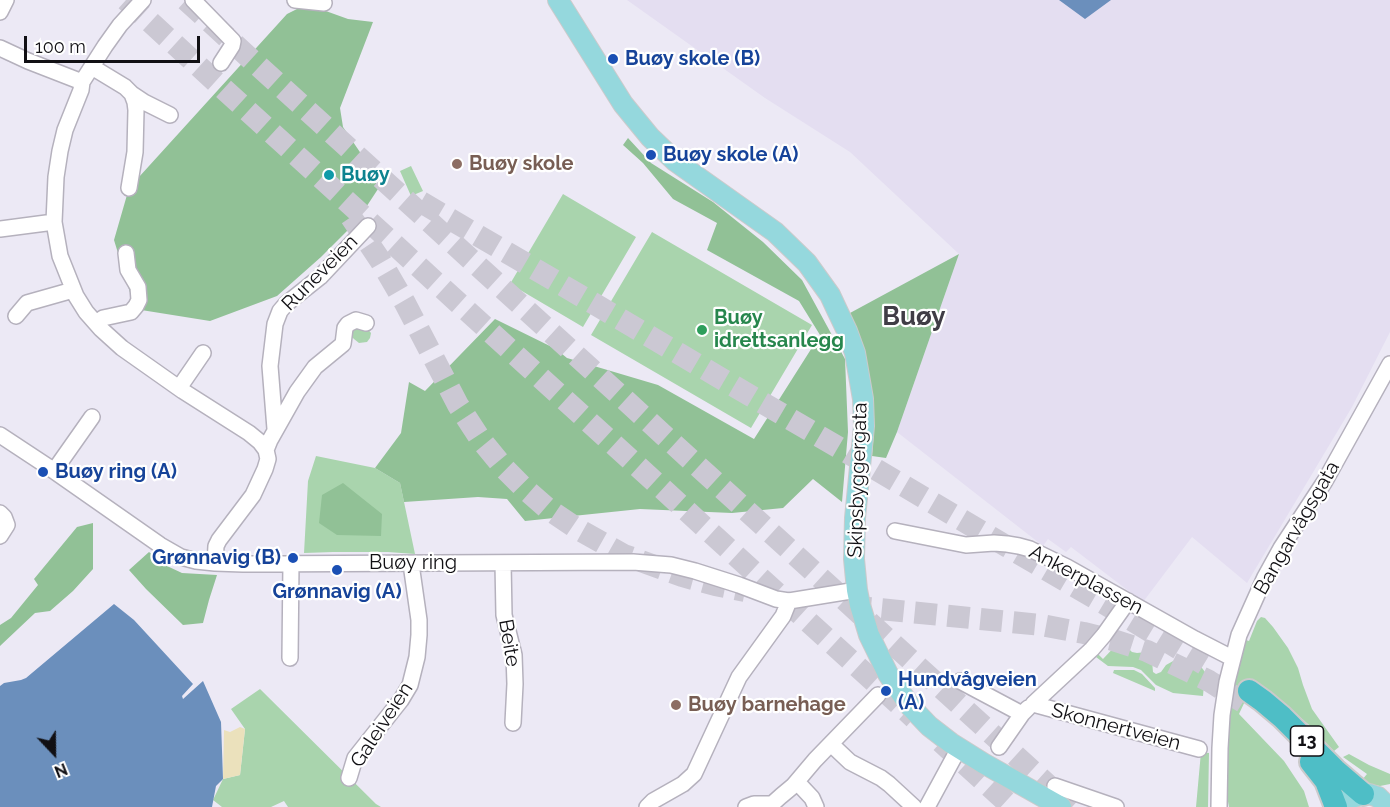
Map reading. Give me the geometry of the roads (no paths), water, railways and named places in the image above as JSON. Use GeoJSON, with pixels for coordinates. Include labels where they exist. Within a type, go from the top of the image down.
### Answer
{"type":"FeatureCollection","features":[{"type":"Feature","properties":{"kind":"highway","name":"13"},"geometry":{"type":"LineString","coordinates":[[1339,807],[1319,771],[1246,697],[1263,701],[1342,777],[1366,794]]}},
{"type":"Feature","properties":{"kind":"highway","name":"13"},"geometry":{"type":"LineString","coordinates":[[1302,753],[1317,782],[1322,807]]}},
{"type":"Feature","properties":{"kind":"main road","name":"Skipsbyggergata"},"geometry":{"type":"LineString","coordinates":[[558,0],[617,94],[650,137],[675,161],[775,232],[797,252],[830,295],[855,353],[863,399],[864,426],[855,518],[854,559],[857,590],[869,635],[893,682],[929,726],[959,748],[1062,807]]}},
{"type":"Feature","properties":{"kind":"main road","name":"Skipsbyggergata"},"geometry":{"type":"LineString","coordinates":[[572,0],[634,117]]}},
{"type":"Feature","properties":{"kind":"main road"},"geometry":{"type":"LineString","coordinates":[[1339,807],[1349,799],[1366,794],[1378,797],[1388,807]]}},
{"type":"Feature","properties":{"kind":"street"},"geometry":{"type":"LineString","coordinates":[[0,12],[6,0]]}},
{"type":"Feature","properties":{"kind":"street"},"geometry":{"type":"LineString","coordinates":[[143,0],[120,26],[82,82],[65,130],[56,177],[54,222],[60,256],[73,290],[86,312],[122,348],[249,433],[266,450]]}},
{"type":"Feature","properties":{"kind":"street"},"geometry":{"type":"LineString","coordinates":[[193,0],[233,41],[221,63]]}},
{"type":"Feature","properties":{"kind":"street"},"geometry":{"type":"LineString","coordinates":[[295,0],[324,3]]}},
{"type":"Feature","properties":{"kind":"street"},"geometry":{"type":"LineString","coordinates":[[0,48],[82,82]]}},
{"type":"Feature","properties":{"kind":"street"},"geometry":{"type":"LineString","coordinates":[[92,67],[119,83],[144,102],[170,115]]}},
{"type":"Feature","properties":{"kind":"street"},"geometry":{"type":"LineString","coordinates":[[129,188],[136,132],[136,110],[132,94]]}},
{"type":"Feature","properties":{"kind":"street"},"geometry":{"type":"LineString","coordinates":[[0,229],[54,222]]}},
{"type":"Feature","properties":{"kind":"street","name":"Runeveien"},"geometry":{"type":"LineString","coordinates":[[275,429],[270,366],[275,324],[280,311],[320,277],[368,226]]}},
{"type":"Feature","properties":{"kind":"street"},"geometry":{"type":"LineString","coordinates":[[96,322],[103,318],[134,311],[139,300],[138,287],[128,270],[126,253]]}},
{"type":"Feature","properties":{"kind":"street"},"geometry":{"type":"LineString","coordinates":[[16,315],[27,303],[73,290]]}},
{"type":"Feature","properties":{"kind":"street","name":"Runeveien"},"geometry":{"type":"LineString","coordinates":[[215,563],[216,546],[258,487],[268,459],[266,450],[275,429],[297,392],[315,367],[343,344],[345,328],[356,320],[366,323]]}},
{"type":"Feature","properties":{"kind":"street"},"geometry":{"type":"LineString","coordinates":[[179,388],[203,353]]}},
{"type":"Feature","properties":{"kind":"street","name":"Bangarvågsgata"},"geometry":{"type":"LineString","coordinates":[[1219,807],[1222,715],[1232,658],[1239,635],[1265,577],[1281,548],[1325,481],[1390,364]]}},
{"type":"Feature","properties":{"kind":"street"},"geometry":{"type":"LineString","coordinates":[[54,471],[92,417]]}},
{"type":"Feature","properties":{"kind":"street","name":"Buøy ring"},"geometry":{"type":"LineString","coordinates":[[0,435],[139,531],[181,557],[195,561],[411,564],[633,562],[671,565],[789,602],[857,590]]}},
{"type":"Feature","properties":{"kind":"street"},"geometry":{"type":"LineString","coordinates":[[0,513],[7,525],[0,536]]}},
{"type":"Feature","properties":{"kind":"street","name":"Ankerplassen"},"geometry":{"type":"LineString","coordinates":[[895,531],[966,545],[994,543],[1019,546],[1051,559],[1232,658]]}},
{"type":"Feature","properties":{"kind":"street"},"geometry":{"type":"LineString","coordinates":[[290,658],[291,563]]}},
{"type":"Feature","properties":{"kind":"street","name":"Beite"},"geometry":{"type":"LineString","coordinates":[[503,563],[504,615],[514,655],[513,723]]}},
{"type":"Feature","properties":{"kind":"street","name":"Galeiveien"},"geometry":{"type":"LineString","coordinates":[[349,778],[355,758],[401,700],[410,685],[417,657],[419,635],[411,564]]}},
{"type":"Feature","properties":{"kind":"street","name":"Skonnertveien"},"geometry":{"type":"LineString","coordinates":[[999,747],[1028,709],[1092,649],[1128,601]]}},
{"type":"Feature","properties":{"kind":"street"},"geometry":{"type":"LineString","coordinates":[[647,807],[653,801],[683,784],[693,774],[739,677],[783,616],[789,602]]}},
{"type":"Feature","properties":{"kind":"street"},"geometry":{"type":"LineString","coordinates":[[960,681],[1028,709]]}},
{"type":"Feature","properties":{"kind":"street"},"geometry":{"type":"LineString","coordinates":[[746,807],[754,804],[772,804],[797,782],[878,695]]}},
{"type":"Feature","properties":{"kind":"street","name":"Skonnertveien"},"geometry":{"type":"LineString","coordinates":[[1028,709],[1199,749]]}},
{"type":"Feature","properties":{"kind":"street"},"geometry":{"type":"LineString","coordinates":[[831,744],[850,762],[881,778],[914,807]]}},
{"type":"Feature","properties":{"kind":"street"},"geometry":{"type":"LineString","coordinates":[[927,807],[959,748]]}},
{"type":"Feature","properties":{"kind":"street"},"geometry":{"type":"LineString","coordinates":[[797,782],[812,798],[816,807]]}},
{"type":"Feature","properties":{"kind":"street"},"geometry":{"type":"LineString","coordinates":[[1055,786],[1116,807]]}},
{"type":"Feature","properties":{"kind":"street"},"geometry":{"type":"LineString","coordinates":[[1366,794],[1390,789]]}},
{"type":"Feature","properties":{"kind":"water"},"geometry":{"type":"Polygon","coordinates":[[[1059,0],[1111,0],[1085,19],[1059,0]]]}},
{"type":"Feature","properties":{"kind":"water"},"geometry":{"type":"Polygon","coordinates":[[[114,604],[134,620],[193,684],[182,696],[183,699],[203,681],[221,722],[223,779],[216,786],[212,807],[0,807],[0,686],[26,678],[114,604]]]}},
{"type":"Feature","properties":{"kind":"tunnel"},"geometry":{"type":"LineString","coordinates":[[126,0],[914,718]]}},
{"type":"Feature","properties":{"kind":"tunnel"},"geometry":{"type":"LineString","coordinates":[[186,0],[1072,807]]}},
{"type":"Feature","properties":{"kind":"tunnel"},"geometry":{"type":"LineString","coordinates":[[421,202],[1204,664]]}},
{"type":"Feature","properties":{"kind":"tunnel"},"geometry":{"type":"LineString","coordinates":[[351,217],[405,303],[458,405],[481,440],[524,488],[548,509],[576,528],[624,555],[682,576],[745,591]]}},
{"type":"Feature","properties":{"kind":"tunnel"},"geometry":{"type":"LineString","coordinates":[[849,606],[1041,625],[1113,640],[1147,651],[1209,681],[1243,702]]}},
{"type":"Feature","properties":{"kind":"tunnel"},"geometry":{"type":"LineString","coordinates":[[941,742],[1012,807]]}},
{"type":"Feature","properties":{"kind":"place","name":"Buøy skole (B)"},"geometry":{"type":"Point","coordinates":[613,59]}},
{"type":"Feature","properties":{"kind":"place","name":"Buøy skole (A)"},"geometry":{"type":"Point","coordinates":[651,155]}},
{"type":"Feature","properties":{"kind":"place","name":"Buøy skole"},"geometry":{"type":"Point","coordinates":[457,164]}},
{"type":"Feature","properties":{"kind":"place","name":"Buøy"},"geometry":{"type":"Point","coordinates":[329,175]}},
{"type":"Feature","properties":{"kind":"place","name":"Buøy idrettsanlegg"},"geometry":{"type":"Point","coordinates":[702,330]}},
{"type":"Feature","properties":{"kind":"place","name":"Buøy ring (A)"},"geometry":{"type":"Point","coordinates":[43,472]}},
{"type":"Feature","properties":{"kind":"place","name":"Grønnavig (B)"},"geometry":{"type":"Point","coordinates":[293,558]}},
{"type":"Feature","properties":{"kind":"place","name":"Grønnavig (A)"},"geometry":{"type":"Point","coordinates":[337,570]}},
{"type":"Feature","properties":{"kind":"place","name":"Hundvågveien (A)"},"geometry":{"type":"Point","coordinates":[886,691]}},
{"type":"Feature","properties":{"kind":"place","name":"Buøy barnehage"},"geometry":{"type":"Point","coordinates":[676,705]}},
{"type":"Feature","properties":{"kind":"district","name":"Buøy"},"geometry":{"type":"Point","coordinates":[914,317]}}]}
